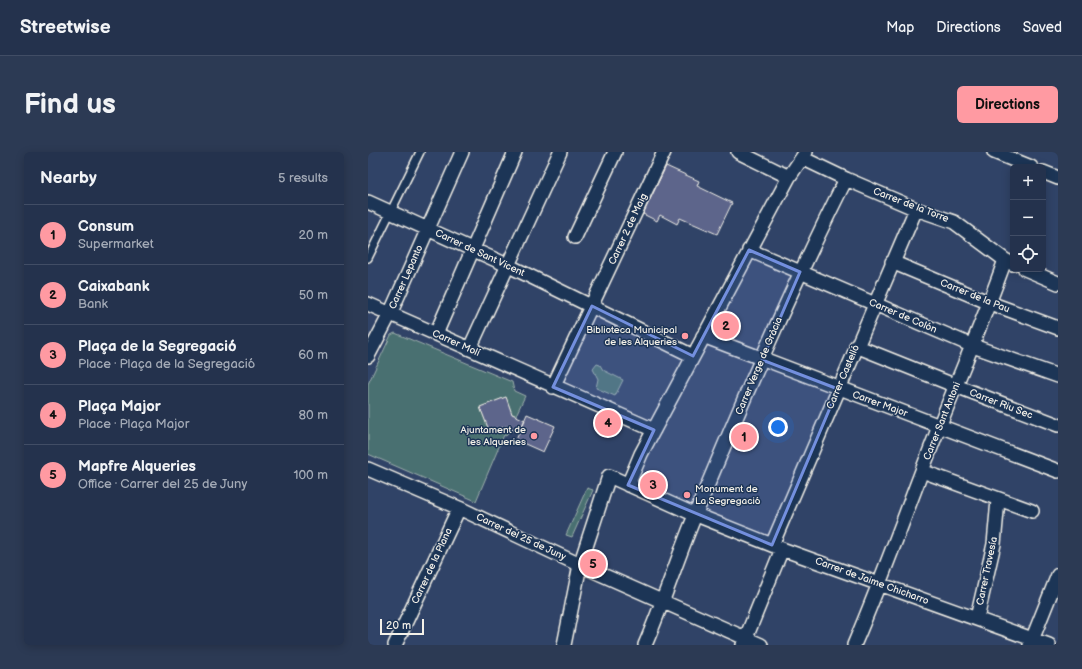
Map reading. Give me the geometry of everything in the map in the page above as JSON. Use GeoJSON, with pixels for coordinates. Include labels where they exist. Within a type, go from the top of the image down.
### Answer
{"type":"FeatureCollection","features":[{"type":"Feature","properties":{"kind":"street","name":"Carrer Lepanto"},"geometry":{"type":"LineString","coordinates":[[368,356],[390,314],[462,152]]}},
{"type":"Feature","properties":{"kind":"street"},"geometry":{"type":"LineString","coordinates":[[436,334],[515,152]]}},
{"type":"Feature","properties":{"kind":"street"},"geometry":{"type":"LineString","coordinates":[[470,348],[560,152]]}},
{"type":"Feature","properties":{"kind":"street"},"geometry":{"type":"LineString","coordinates":[[575,237],[615,152]]}},
{"type":"Feature","properties":{"kind":"street","name":"Carrer 2 de Maig"},"geometry":{"type":"LineString","coordinates":[[549,385],[592,306],[664,152]]}},
{"type":"Feature","properties":{"kind":"street"},"geometry":{"type":"LineString","coordinates":[[738,152],[789,176]]}},
{"type":"Feature","properties":{"kind":"street"},"geometry":{"type":"LineString","coordinates":[[994,152],[1024,164]]}},
{"type":"Feature","properties":{"kind":"street"},"geometry":{"type":"LineString","coordinates":[[628,485],[641,454],[703,336],[789,176],[804,155]]}},
{"type":"Feature","properties":{"kind":"street","name":"Carrer de la Torre"},"geometry":{"type":"LineString","coordinates":[[804,155],[846,179],[916,209],[954,222],[1009,262]]}},
{"type":"Feature","properties":{"kind":"street"},"geometry":{"type":"LineString","coordinates":[[1046,173],[1058,178]]}},
{"type":"Feature","properties":{"kind":"street","name":"Carrer Verge de Gràcia"},"geometry":{"type":"LineString","coordinates":[[645,645],[664,602],[696,514],[762,360],[800,272],[846,179]]}},
{"type":"Feature","properties":{"kind":"street","name":"Carrer de Sant Vicent"},"geometry":{"type":"LineString","coordinates":[[368,202],[507,265],[693,356]]}},
{"type":"Feature","properties":{"kind":"street","name":"Carrer Castelló"},"geometry":{"type":"LineString","coordinates":[[744,641],[777,547],[838,389],[916,209]]}},
{"type":"Feature","properties":{"kind":"street","name":"Carrer de Colón"},"geometry":{"type":"LineString","coordinates":[[749,250],[973,346],[1058,376]]}},
{"type":"Feature","properties":{"kind":"street","name":"Carrer de la Pau"},"geometry":{"type":"LineString","coordinates":[[892,262],[990,303],[1058,328]]}},
{"type":"Feature","properties":{"kind":"street","name":"Carrer Sant Antoni"},"geometry":{"type":"LineString","coordinates":[[854,645],[881,583],[939,426],[990,303],[1009,262]]}},
{"type":"Feature","properties":{"kind":"street"},"geometry":{"type":"LineString","coordinates":[[1032,272],[1058,283]]}},
{"type":"Feature","properties":{"kind":"street","name":"Carrer Molí"},"geometry":{"type":"LineString","coordinates":[[368,304],[654,430]]}},
{"type":"Feature","properties":{"kind":"street","name":"Carrer Major"},"geometry":{"type":"LineString","coordinates":[[703,336],[838,389],[1058,471]]}},
{"type":"Feature","properties":{"kind":"street","name":"Carrer Riu Sec"},"geometry":{"type":"LineString","coordinates":[[856,346],[1058,425]]}},
{"type":"Feature","properties":{"kind":"street","name":"Carrer del 25 de Juny"},"geometry":{"type":"LineString","coordinates":[[368,469],[459,508],[580,565],[664,602],[744,641],[761,645]]}},
{"type":"Feature","properties":{"kind":"street"},"geometry":{"type":"LineString","coordinates":[[922,472],[1032,511]]}},
{"type":"Feature","properties":{"kind":"street","name":"Carrer de Jaime Chicharro"},"geometry":{"type":"LineString","coordinates":[[580,565],[603,489],[609,476],[777,547],[977,618],[1031,642],[1049,645]]}},
{"type":"Feature","properties":{"kind":"street","name":"Carrer Travesía"},"geometry":{"type":"LineString","coordinates":[[977,618],[994,544],[998,500]]}},
{"type":"Feature","properties":{"kind":"street","name":"Carrer de la Plana"},"geometry":{"type":"LineString","coordinates":[[395,645],[459,508]]}},
{"type":"Feature","properties":{"kind":"street"},"geometry":{"type":"LineString","coordinates":[[564,645],[580,565]]}},
{"type":"Feature","properties":{"kind":"street"},"geometry":{"type":"LineString","coordinates":[[1031,642],[1058,575]]}},
{"type":"Feature","properties":{"kind":"lane"},"geometry":{"type":"LineString","coordinates":[[368,258],[420,152]]}},
{"type":"Feature","properties":{"kind":"highlighted area"},"geometry":{"type":"Polygon","coordinates":[[[749,250],[800,272],[762,360],[838,389],[772,545],[628,485],[654,430],[553,387],[592,306],[693,356],[749,250]]]}},
{"type":"Feature","properties":{"kind":"green space"},"geometry":{"type":"Polygon","coordinates":[[[395,333],[512,382],[514,391],[525,396],[516,415],[512,414],[506,397],[480,407],[490,433],[506,426],[510,428],[506,436],[504,435],[476,501],[368,454],[368,384],[391,335],[395,333]]]}},
{"type":"Feature","properties":{"kind":"green space"},"geometry":{"type":"Polygon","coordinates":[[[597,364],[600,365],[603,370],[623,380],[615,396],[596,388],[598,379],[593,369],[597,364]]]}},
{"type":"Feature","properties":{"kind":"green space"},"geometry":{"type":"Polygon","coordinates":[[[587,488],[593,490],[572,537],[566,535],[587,488]]]}},
{"type":"Feature","properties":{"kind":"building"},"geometry":{"type":"Polygon","coordinates":[[[666,166],[699,181],[697,186],[732,203],[717,234],[680,218],[677,224],[660,215],[657,221],[643,214],[666,166]]]}},
{"type":"Feature","properties":{"kind":"building"},"geometry":{"type":"Polygon","coordinates":[[[506,397],[512,414],[525,420],[519,433],[506,426],[490,433],[480,407],[506,397]]]}},
{"type":"Feature","properties":{"kind":"building","name":"Ajuntament de les Alqueries"},"geometry":{"type":"Polygon","coordinates":[[[527,414],[555,426],[543,452],[516,440],[527,414]]]}},
{"type":"Feature","properties":{"kind":"place","name":"Caixabank"},"geometry":{"type":"Point","coordinates":[726,326]}},
{"type":"Feature","properties":{"kind":"place","name":"Biblioteca Municipal de les Alqueries"},"geometry":{"type":"Point","coordinates":[685,336]}},
{"type":"Feature","properties":{"kind":"place","name":"Plaça Major"},"geometry":{"type":"Point","coordinates":[608,423]}},
{"type":"Feature","properties":{"kind":"place","name":"Ajuntament de les Alqueries"},"geometry":{"type":"Point","coordinates":[534,436]}},
{"type":"Feature","properties":{"kind":"place","name":"Consum"},"geometry":{"type":"Point","coordinates":[744,437]}},
{"type":"Feature","properties":{"kind":"place","name":"Plaça de la Segregació"},"geometry":{"type":"Point","coordinates":[653,485]}},
{"type":"Feature","properties":{"kind":"place","name":"Monument de La Segregació"},"geometry":{"type":"Point","coordinates":[687,495]}},
{"type":"Feature","properties":{"kind":"place","name":"Mapfre Alqueries"},"geometry":{"type":"Point","coordinates":[593,564]}}]}
